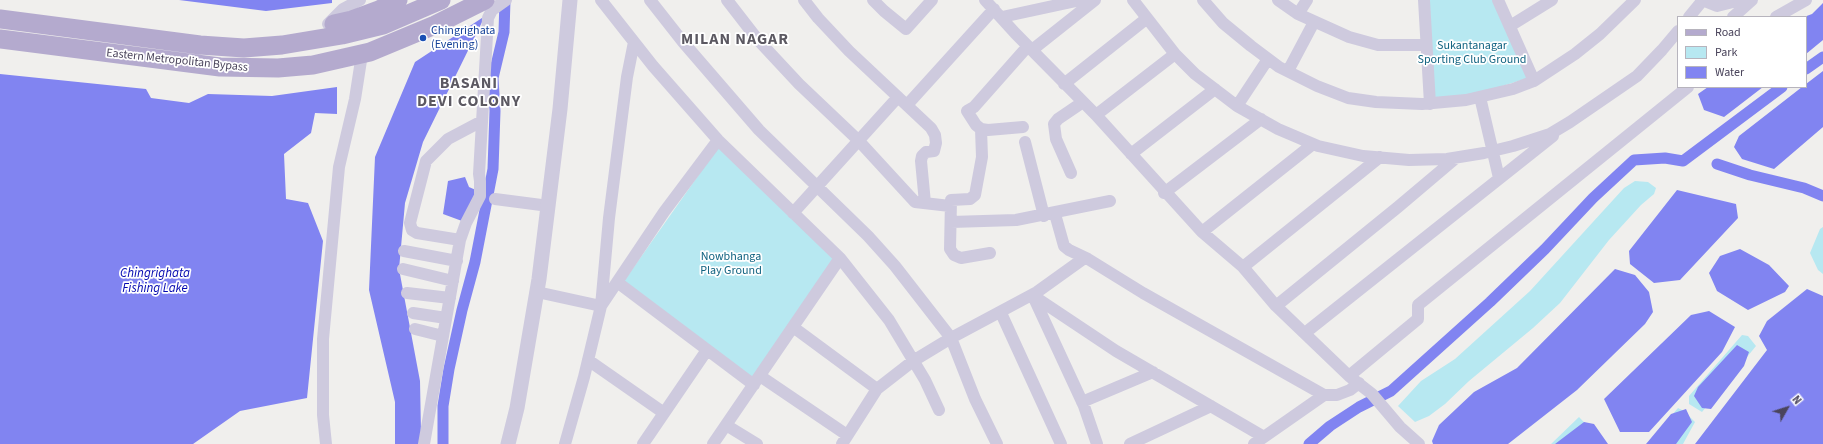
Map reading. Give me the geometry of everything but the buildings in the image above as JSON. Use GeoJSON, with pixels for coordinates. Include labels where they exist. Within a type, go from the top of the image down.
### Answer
{"type":"FeatureCollection","features":[{"type":"Feature","properties":{"kind":"main road"},"geometry":{"type":"LineString","coordinates":[[354,26],[398,0]]}},
{"type":"Feature","properties":{"kind":"main road","name":"Eastern Metropolitan Bypass"},"geometry":{"type":"LineString","coordinates":[[222,47],[251,38],[274,36],[328,25],[354,26],[383,24],[440,0]]}},
{"type":"Feature","properties":{"kind":"main road","name":"Eastern Metropolitan Bypass"},"geometry":{"type":"LineString","coordinates":[[0,39],[220,67],[256,69],[313,65],[366,53],[496,2]]}},
{"type":"Feature","properties":{"kind":"main road","name":"Eastern Metropolitan Bypass"},"geometry":{"type":"LineString","coordinates":[[0,19],[222,47],[244,48],[282,45],[354,26]]}},
{"type":"Feature","properties":{"kind":"street"},"geometry":{"type":"LineString","coordinates":[[328,25],[343,9],[360,0]]}},
{"type":"Feature","properties":{"kind":"street"},"geometry":{"type":"LineString","coordinates":[[512,443],[537,292],[549,206],[570,0]]}},
{"type":"Feature","properties":{"kind":"street"},"geometry":{"type":"LineString","coordinates":[[601,0],[685,104],[718,140],[840,258],[889,320],[925,380],[939,410]]}},
{"type":"Feature","properties":{"kind":"street"},"geometry":{"type":"LineString","coordinates":[[650,0],[683,42],[759,130],[817,185],[868,236],[895,266],[951,338],[975,399],[997,444]]}},
{"type":"Feature","properties":{"kind":"street"},"geometry":{"type":"LineString","coordinates":[[726,0],[758,40],[799,84],[858,140],[915,202],[950,206]]}},
{"type":"Feature","properties":{"kind":"street"},"geometry":{"type":"LineString","coordinates":[[804,0],[818,18],[849,51],[931,128],[935,135],[936,143],[934,151],[926,152],[922,156],[921,160],[925,203]]}},
{"type":"Feature","properties":{"kind":"street"},"geometry":{"type":"LineString","coordinates":[[873,0],[906,29],[931,0]]}},
{"type":"Feature","properties":{"kind":"street"},"geometry":{"type":"LineString","coordinates":[[907,105],[994,8],[1082,0]]}},
{"type":"Feature","properties":{"kind":"street"},"geometry":{"type":"LineString","coordinates":[[1023,128],[981,129],[976,125],[967,112],[974,107],[1030,48],[1095,0]]}},
{"type":"Feature","properties":{"kind":"street"},"geometry":{"type":"LineString","coordinates":[[1133,0],[1174,54],[1195,74],[1237,106],[1278,129],[1313,144],[1363,156],[1409,160],[1456,158],[1514,146],[1550,134],[1570,122]]}},
{"type":"Feature","properties":{"kind":"street"},"geometry":{"type":"LineString","coordinates":[[1203,0],[1223,23],[1268,59],[1317,86],[1348,98],[1376,102],[1430,104],[1480,97],[1513,89],[1534,80],[1575,54],[1600,34],[1635,0]]}},
{"type":"Feature","properties":{"kind":"street"},"geometry":{"type":"LineString","coordinates":[[1278,0],[1298,14],[1314,22],[1349,37],[1378,46],[1426,45]]}},
{"type":"Feature","properties":{"kind":"street"},"geometry":{"type":"LineString","coordinates":[[1298,14],[1307,0]]}},
{"type":"Feature","properties":{"kind":"street"},"geometry":{"type":"LineString","coordinates":[[1424,0],[1430,104]]}},
{"type":"Feature","properties":{"kind":"street"},"geometry":{"type":"LineString","coordinates":[[1498,0],[1534,80]]}},
{"type":"Feature","properties":{"kind":"street"},"geometry":{"type":"LineString","coordinates":[[1510,26],[1552,0]]}},
{"type":"Feature","properties":{"kind":"street"},"geometry":{"type":"LineString","coordinates":[[1690,16],[1702,0],[1717,6],[1741,0]]}},
{"type":"Feature","properties":{"kind":"street"},"geometry":{"type":"LineString","coordinates":[[1733,16],[1752,0]]}},
{"type":"Feature","properties":{"kind":"street"},"geometry":{"type":"LineString","coordinates":[[1778,16],[1806,0]]}},
{"type":"Feature","properties":{"kind":"street"},"geometry":{"type":"LineString","coordinates":[[424,444],[460,240],[466,223],[480,196],[479,174],[488,18],[496,2]]}},
{"type":"Feature","properties":{"kind":"street"},"geometry":{"type":"LineString","coordinates":[[994,8],[1064,84],[1083,102],[1202,232],[1243,267],[1276,306],[1372,394],[1414,442]]}},
{"type":"Feature","properties":{"kind":"street"},"geometry":{"type":"LineString","coordinates":[[1064,84],[1146,19]]}},
{"type":"Feature","properties":{"kind":"street"},"geometry":{"type":"LineString","coordinates":[[1288,71],[1314,22]]}},
{"type":"Feature","properties":{"kind":"street"},"geometry":{"type":"LineString","coordinates":[[1305,333],[1570,122],[1636,76],[1662,50],[1677,32]]}},
{"type":"Feature","properties":{"kind":"street"},"geometry":{"type":"LineString","coordinates":[[565,444],[601,306],[610,210],[627,77],[634,42]]}},
{"type":"Feature","properties":{"kind":"street"},"geometry":{"type":"LineString","coordinates":[[326,444],[323,415],[323,339],[339,167],[366,53]]}},
{"type":"Feature","properties":{"kind":"street"},"geometry":{"type":"LineString","coordinates":[[1096,116],[1174,54]]}},
{"type":"Feature","properties":{"kind":"street"},"geometry":{"type":"LineString","coordinates":[[1237,106],[1268,59]]}},
{"type":"Feature","properties":{"kind":"street"},"geometry":{"type":"LineString","coordinates":[[1025,142],[1050,215],[1064,246],[1088,259],[1144,294],[1324,395],[1337,395],[1350,390],[1354,379],[1418,319],[1418,305],[1687,88]]}},
{"type":"Feature","properties":{"kind":"street"},"geometry":{"type":"LineString","coordinates":[[1131,154],[1215,89]]}},
{"type":"Feature","properties":{"kind":"street"},"geometry":{"type":"LineString","coordinates":[[793,213],[898,97]]}},
{"type":"Feature","properties":{"kind":"street"},"geometry":{"type":"LineString","coordinates":[[1480,97],[1500,178]]}},
{"type":"Feature","properties":{"kind":"street"},"geometry":{"type":"LineString","coordinates":[[1071,173],[1056,139],[1054,124],[1058,119],[1083,102]]}},
{"type":"Feature","properties":{"kind":"street"},"geometry":{"type":"LineString","coordinates":[[1164,192],[1261,119]]}},
{"type":"Feature","properties":{"kind":"street"},"geometry":{"type":"LineString","coordinates":[[460,240],[417,233],[412,230],[410,223],[426,161],[448,139],[482,121]]}},
{"type":"Feature","properties":{"kind":"street"},"geometry":{"type":"LineString","coordinates":[[981,129],[982,157],[975,194],[970,199],[952,200],[950,206],[950,249],[954,255],[960,258],[990,253]]}},
{"type":"Feature","properties":{"kind":"street"},"geometry":{"type":"LineString","coordinates":[[601,306],[664,212],[718,140]]}},
{"type":"Feature","properties":{"kind":"street"},"geometry":{"type":"LineString","coordinates":[[1202,232],[1313,144]]}},
{"type":"Feature","properties":{"kind":"street"},"geometry":{"type":"LineString","coordinates":[[1243,267],[1380,157]]}},
{"type":"Feature","properties":{"kind":"street"},"geometry":{"type":"LineString","coordinates":[[1276,306],[1456,158]]}},
{"type":"Feature","properties":{"kind":"street"},"geometry":{"type":"LineString","coordinates":[[495,199],[549,206]]}},
{"type":"Feature","properties":{"kind":"street"},"geometry":{"type":"LineString","coordinates":[[951,222],[1016,220],[1050,215],[1110,201]]}},
{"type":"Feature","properties":{"kind":"street"},"geometry":{"type":"LineString","coordinates":[[404,251],[457,261]]}},
{"type":"Feature","properties":{"kind":"street"},"geometry":{"type":"LineString","coordinates":[[713,444],[840,258]]}},
{"type":"Feature","properties":{"kind":"street"},"geometry":{"type":"LineString","coordinates":[[617,282],[707,350],[845,439],[877,389],[913,361],[951,338],[1001,313],[1032,295],[1079,261],[1088,259]]}},
{"type":"Feature","properties":{"kind":"street"},"geometry":{"type":"LineString","coordinates":[[403,269],[453,281]]}},
{"type":"Feature","properties":{"kind":"street"},"geometry":{"type":"LineString","coordinates":[[537,292],[601,306]]}},
{"type":"Feature","properties":{"kind":"street"},"geometry":{"type":"LineString","coordinates":[[407,293],[450,298]]}},
{"type":"Feature","properties":{"kind":"street"},"geometry":{"type":"LineString","coordinates":[[1032,295],[1116,351],[1264,437]]}},
{"type":"Feature","properties":{"kind":"street"},"geometry":{"type":"LineString","coordinates":[[1032,295],[1082,402],[1097,444]]}},
{"type":"Feature","properties":{"kind":"street"},"geometry":{"type":"LineString","coordinates":[[413,313],[446,318]]}},
{"type":"Feature","properties":{"kind":"street"},"geometry":{"type":"LineString","coordinates":[[1001,313],[1061,444]]}},
{"type":"Feature","properties":{"kind":"street"},"geometry":{"type":"LineString","coordinates":[[793,327],[877,389]]}},
{"type":"Feature","properties":{"kind":"street"},"geometry":{"type":"LineString","coordinates":[[415,329],[443,336]]}},
{"type":"Feature","properties":{"kind":"street"},"geometry":{"type":"LineString","coordinates":[[643,444],[707,350]]}},
{"type":"Feature","properties":{"kind":"street"},"geometry":{"type":"LineString","coordinates":[[588,360],[664,413]]}},
{"type":"Feature","properties":{"kind":"street"},"geometry":{"type":"LineString","coordinates":[[1082,402],[1153,372]]}},
{"type":"Feature","properties":{"kind":"street"},"geometry":{"type":"LineString","coordinates":[[1254,444],[1324,395]]}},
{"type":"Feature","properties":{"kind":"street"},"geometry":{"type":"LineString","coordinates":[[1130,444],[1211,406]]}},
{"type":"Feature","properties":{"kind":"street"},"geometry":{"type":"LineString","coordinates":[[726,425],[757,444]]}},
{"type":"Feature","properties":{"kind":"green space","name":"Sukantanagar Sporting Club Ground"},"geometry":{"type":"Polygon","coordinates":[[[1428,0],[1494,0],[1528,78],[1477,94],[1434,100],[1428,0]]]}},
{"type":"Feature","properties":{"kind":"green space","name":"Nowbhanga Play Ground"},"geometry":{"type":"Polygon","coordinates":[[[719,146],[836,257],[754,380],[624,281],[719,146]]]}},
{"type":"Feature","properties":{"kind":"green space"},"geometry":{"type":"Polygon","coordinates":[[[1635,181],[1648,182],[1656,188],[1654,194],[1641,205],[1609,240],[1560,303],[1533,328],[1469,381],[1445,404],[1429,416],[1415,422],[1398,406],[1421,381],[1455,359],[1530,291],[1624,188],[1635,181]]]}},
{"type":"Feature","properties":{"kind":"green space"},"geometry":{"type":"Polygon","coordinates":[[[1823,227],[1823,274],[1818,270],[1810,253],[1820,229],[1823,227]]]}},
{"type":"Feature","properties":{"kind":"green space"},"geometry":{"type":"Polygon","coordinates":[[[1742,335],[1748,336],[1756,346],[1702,412],[1689,404],[1689,396],[1742,335]]]}},
{"type":"Feature","properties":{"kind":"green space"},"geometry":{"type":"Polygon","coordinates":[[[1678,408],[1684,411],[1695,422],[1683,444],[1647,444],[1678,408]]]}},
{"type":"Feature","properties":{"kind":"green space"},"geometry":{"type":"Polygon","coordinates":[[[1579,417],[1605,444],[1551,444],[1579,417]]]}},
{"type":"Feature","properties":{"kind":"water"},"geometry":{"type":"Polygon","coordinates":[[[179,0],[332,0],[332,3],[266,11],[179,0]]]}},
{"type":"Feature","properties":{"kind":"water"},"geometry":{"type":"Polygon","coordinates":[[[1823,3],[1823,40],[1807,53],[1807,16],[1812,14],[1823,3]]]}},
{"type":"Feature","properties":{"kind":"water"},"geometry":{"type":"Polygon","coordinates":[[[485,16],[423,142],[405,203],[399,269],[420,381],[421,433],[420,444],[395,444],[395,402],[369,290],[375,157],[415,62],[485,16]]]}},
{"type":"Feature","properties":{"kind":"water"},"geometry":{"type":"Polygon","coordinates":[[[1823,71],[1823,127],[1774,169],[1742,159],[1734,147],[1739,136],[1801,88],[1807,88],[1807,83],[1823,71]]]}},
{"type":"Feature","properties":{"kind":"water","name":"Chingrighata Fishing Lake"},"geometry":{"type":"Polygon","coordinates":[[[0,74],[146,89],[151,98],[189,103],[208,94],[272,96],[337,87],[337,114],[315,113],[311,133],[284,154],[286,199],[308,203],[323,241],[307,398],[240,411],[193,444],[0,444],[0,74]]]}},
{"type":"Feature","properties":{"kind":"water"},"geometry":{"type":"Polygon","coordinates":[[[1707,88],[1762,88],[1724,117],[1704,110],[1698,94],[1707,88]]]}},
{"type":"Feature","properties":{"kind":"water"},"geometry":{"type":"Polygon","coordinates":[[[465,177],[469,187],[478,191],[462,221],[443,214],[448,181],[465,177]]]}},
{"type":"Feature","properties":{"kind":"water"},"geometry":{"type":"Polygon","coordinates":[[[1677,190],[1736,204],[1738,218],[1680,280],[1654,283],[1630,264],[1629,251],[1677,190]]]}},
{"type":"Feature","properties":{"kind":"water"},"geometry":{"type":"Polygon","coordinates":[[[1740,249],[1769,265],[1789,286],[1785,292],[1748,310],[1717,291],[1709,273],[1720,256],[1740,249]]]}},
{"type":"Feature","properties":{"kind":"water"},"geometry":{"type":"Polygon","coordinates":[[[1615,269],[1635,275],[1649,292],[1653,312],[1645,324],[1577,390],[1508,444],[1433,444],[1432,441],[1439,425],[1474,392],[1517,368],[1615,269]]]}},
{"type":"Feature","properties":{"kind":"water"},"geometry":{"type":"Polygon","coordinates":[[[1807,289],[1823,296],[1823,444],[1695,444],[1767,350],[1759,336],[1767,321],[1807,289]]]}},
{"type":"Feature","properties":{"kind":"water"},"geometry":{"type":"Polygon","coordinates":[[[1709,311],[1735,327],[1722,352],[1649,432],[1620,432],[1604,399],[1691,315],[1709,311]]]}},
{"type":"Feature","properties":{"kind":"water"},"geometry":{"type":"Polygon","coordinates":[[[1737,345],[1749,352],[1744,366],[1711,409],[1702,408],[1694,396],[1698,387],[1737,345]]]}},
{"type":"Feature","properties":{"kind":"water"},"geometry":{"type":"Polygon","coordinates":[[[1686,409],[1692,422],[1676,444],[1646,444],[1671,414],[1686,409]]]}},
{"type":"Feature","properties":{"kind":"water"},"geometry":{"type":"Polygon","coordinates":[[[1584,422],[1594,424],[1608,444],[1555,444],[1584,422]]]}},
{"type":"Feature","properties":{"kind":"waterway"},"geometry":{"type":"LineString","coordinates":[[443,444],[443,406],[449,369],[462,310],[475,262],[493,169],[495,111],[493,78],[504,32],[505,0]]}},
{"type":"Feature","properties":{"kind":"waterway"},"geometry":{"type":"LineString","coordinates":[[1807,68],[1823,57]]}},
{"type":"Feature","properties":{"kind":"waterway"},"geometry":{"type":"LineString","coordinates":[[1309,444],[1330,426],[1359,407],[1391,391],[1490,302],[1545,249],[1593,198],[1634,160],[1665,158],[1683,161],[1781,88]]}},
{"type":"Feature","properties":{"kind":"waterway"},"geometry":{"type":"LineString","coordinates":[[1717,164],[1750,175],[1804,188],[1823,196]]}},
{"type":"Feature","properties":{"kind":"place","name":"Chingrighata (Evening)"},"geometry":{"type":"Point","coordinates":[423,38]}},
{"type":"Feature","properties":{"kind":"district","name":"MILAN NAGAR"},"geometry":{"type":"Point","coordinates":[735,40]}},
{"type":"Feature","properties":{"kind":"district","name":"BASANI DEVI COLONY"},"geometry":{"type":"Point","coordinates":[469,93]}}]}
